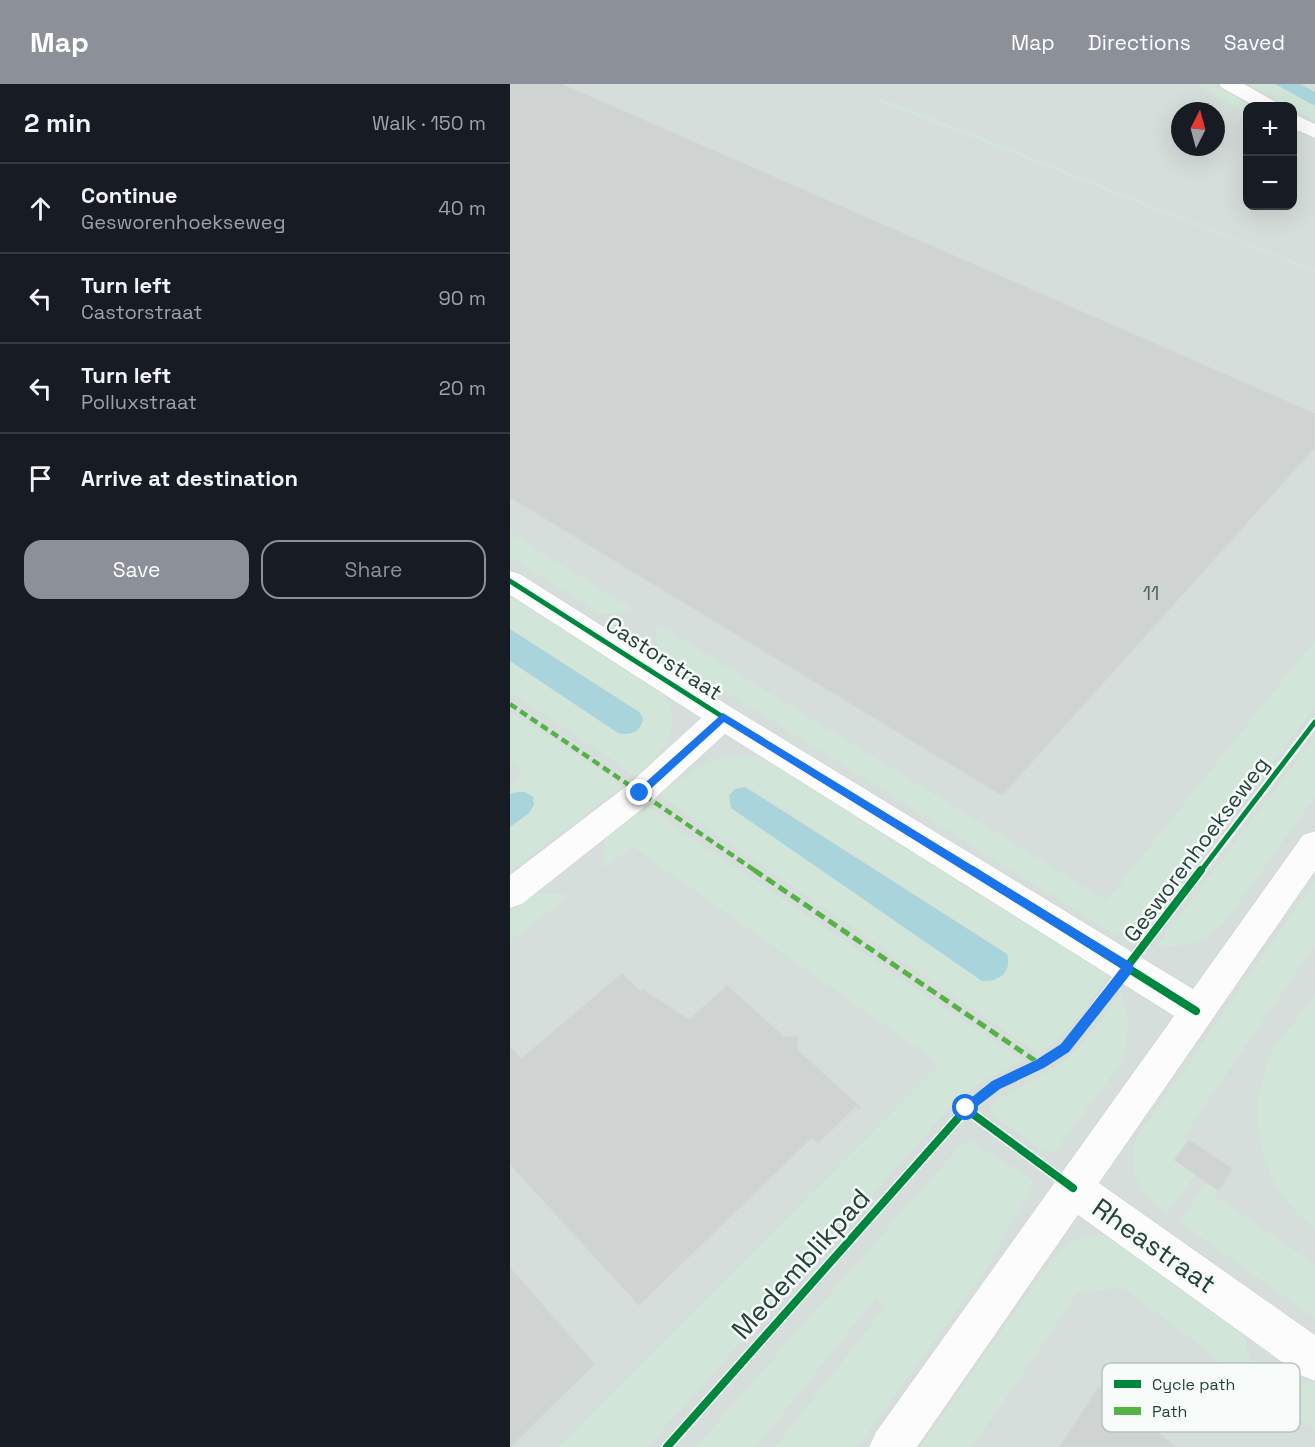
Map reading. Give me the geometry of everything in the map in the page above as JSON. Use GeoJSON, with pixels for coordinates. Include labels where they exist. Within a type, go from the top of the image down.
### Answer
{"type":"FeatureCollection","features":[{"type":"Feature","properties":{"kind":"street"},"geometry":{"type":"LineString","coordinates":[[1229,84],[1262,102]]}},
{"type":"Feature","properties":{"kind":"street"},"geometry":{"type":"LineString","coordinates":[[1297,121],[1315,132]]}},
{"type":"Feature","properties":{"kind":"street","name":"Castorstraat"},"geometry":{"type":"LineString","coordinates":[[510,581],[723,717],[1129,967],[1196,1011]]}},
{"type":"Feature","properties":{"kind":"street"},"geometry":{"type":"LineString","coordinates":[[510,894],[640,793],[723,717]]}},
{"type":"Feature","properties":{"kind":"street"},"geometry":{"type":"LineString","coordinates":[[891,1447],[1315,845]]}},
{"type":"Feature","properties":{"kind":"street","name":"Rheastraat"},"geometry":{"type":"LineString","coordinates":[[1073,1188],[1315,1360]]}},
{"type":"Feature","properties":{"kind":"shaded area"},"geometry":{"type":"Polygon","coordinates":[[[510,84],[1315,84],[1315,1447],[510,1447],[510,84]]]}},
{"type":"Feature","properties":{"kind":"green space"},"geometry":{"type":"Polygon","coordinates":[[[1195,84],[1212,84],[1245,102],[1243,112],[1195,84]]]}},
{"type":"Feature","properties":{"kind":"green space"},"geometry":{"type":"Polygon","coordinates":[[[1249,84],[1275,84],[1315,106],[1315,121],[1297,111],[1297,102],[1281,102],[1249,84]]]}},
{"type":"Feature","properties":{"kind":"green space"},"geometry":{"type":"Polygon","coordinates":[[[880,98],[1315,270],[1315,272],[877,100],[880,98]]]}},
{"type":"Feature","properties":{"kind":"green space"},"geometry":{"type":"Polygon","coordinates":[[[510,533],[633,609],[628,612],[601,614],[510,557],[510,533]]]}},
{"type":"Feature","properties":{"kind":"green space"},"geometry":{"type":"Polygon","coordinates":[[[510,592],[660,689],[668,702],[672,715],[669,738],[655,758],[634,777],[615,761],[510,692],[510,661],[618,733],[628,734],[643,723],[639,712],[510,629],[510,592]]]}},
{"type":"Feature","properties":{"kind":"green space"},"geometry":{"type":"Polygon","coordinates":[[[659,625],[1107,901],[1315,640],[1315,707],[1134,943],[1111,932],[658,649],[656,628],[659,625]]]}},
{"type":"Feature","properties":{"kind":"green space"},"geometry":{"type":"Polygon","coordinates":[[[510,711],[602,771],[621,787],[510,871],[510,827],[529,813],[534,801],[517,792],[510,794],[510,785],[519,782],[521,768],[510,760],[510,711]]]}},
{"type":"Feature","properties":{"kind":"green space"},"geometry":{"type":"Polygon","coordinates":[[[1315,737],[1315,797],[1222,925],[1207,936],[1191,943],[1156,947],[1315,737]]]}},
{"type":"Feature","properties":{"kind":"green space"},"geometry":{"type":"Polygon","coordinates":[[[751,756],[773,761],[1109,975],[1069,1028],[1038,1053],[682,811],[661,794],[703,766],[737,757],[751,756]],[[735,789],[729,795],[731,808],[982,981],[999,977],[1007,971],[1009,961],[1007,954],[753,790],[735,789]]]}},
{"type":"Feature","properties":{"kind":"green space"},"geometry":{"type":"Polygon","coordinates":[[[648,805],[668,822],[1022,1060],[979,1083],[951,1106],[647,1447],[559,1447],[940,1064],[632,846],[604,868],[605,838],[648,805]]]}},
{"type":"Feature","properties":{"kind":"green space"},"geometry":{"type":"Polygon","coordinates":[[[1315,881],[1315,944],[1184,1136],[1189,1140],[1176,1160],[1195,1174],[1167,1214],[1149,1198],[1137,1179],[1133,1158],[1139,1134],[1315,881]]]}},
{"type":"Feature","properties":{"kind":"green space"},"geometry":{"type":"Polygon","coordinates":[[[535,893],[570,895],[510,941],[510,912],[535,893]]]}},
{"type":"Feature","properties":{"kind":"green space"},"geometry":{"type":"Polygon","coordinates":[[[1121,993],[1129,1025],[1123,1060],[1056,1150],[1051,1152],[1041,1149],[992,1114],[990,1106],[1049,1071],[1076,1051],[1121,993]]]}},
{"type":"Feature","properties":{"kind":"green space"},"geometry":{"type":"Polygon","coordinates":[[[1315,995],[1315,1228],[1297,1213],[1282,1195],[1271,1174],[1263,1152],[1259,1128],[1259,1105],[1262,1081],[1269,1059],[1284,1035],[1315,995]]]}},
{"type":"Feature","properties":{"kind":"green space"},"geometry":{"type":"Polygon","coordinates":[[[970,1141],[1034,1181],[986,1270],[857,1447],[775,1447],[886,1307],[876,1298],[755,1447],[696,1447],[962,1144],[970,1141]]]}},
{"type":"Feature","properties":{"kind":"green space"},"geometry":{"type":"Polygon","coordinates":[[[1207,1182],[1218,1190],[1215,1196],[1315,1265],[1315,1318],[1180,1222],[1207,1182]]]}},
{"type":"Feature","properties":{"kind":"green space"},"geometry":{"type":"Polygon","coordinates":[[[1094,1235],[1107,1235],[1240,1318],[1249,1363],[1224,1363],[1123,1288],[1078,1292],[972,1447],[920,1447],[1053,1258],[1071,1242],[1094,1235]]]}},
{"type":"Feature","properties":{"kind":"green space"},"geometry":{"type":"Polygon","coordinates":[[[1315,1382],[1315,1430],[1300,1419],[1300,1384],[1315,1382]]]}},
{"type":"Feature","properties":{"kind":"water"},"geometry":{"type":"Polygon","coordinates":[[[1275,84],[1300,84],[1315,92],[1315,106],[1275,84]]]}},
{"type":"Feature","properties":{"kind":"water"},"geometry":{"type":"Polygon","coordinates":[[[510,629],[639,712],[643,718],[640,727],[631,733],[618,733],[510,661],[510,629]]]}},
{"type":"Feature","properties":{"kind":"water"},"geometry":{"type":"Polygon","coordinates":[[[745,787],[1007,954],[1006,971],[999,978],[982,981],[731,808],[729,795],[735,789],[745,787]]]}},
{"type":"Feature","properties":{"kind":"water"},"geometry":{"type":"Polygon","coordinates":[[[525,792],[533,797],[534,805],[529,813],[510,827],[510,794],[525,792]]]}},
{"type":"Feature","properties":{"kind":"building"},"geometry":{"type":"Polygon","coordinates":[[[510,84],[561,84],[1315,414],[1315,450],[1313,449],[1002,795],[510,497],[510,84]]]}},
{"type":"Feature","properties":{"kind":"building"},"geometry":{"type":"Polygon","coordinates":[[[622,974],[641,992],[643,990],[689,1020],[725,988],[725,984],[784,1037],[797,1037],[797,1050],[860,1107],[859,1109],[856,1106],[818,1143],[811,1138],[639,1305],[510,1164],[510,1047],[521,1059],[622,974]]]}},
{"type":"Feature","properties":{"kind":"building"},"geometry":{"type":"Polygon","coordinates":[[[1189,1140],[1232,1169],[1218,1190],[1175,1160],[1189,1140]]]}},
{"type":"Feature","properties":{"kind":"building"},"geometry":{"type":"Polygon","coordinates":[[[510,1268],[594,1364],[510,1447],[510,1268]]]}},
{"type":"Feature","properties":{"kind":"building"},"geometry":{"type":"Polygon","coordinates":[[[1099,1387],[1102,1389],[1102,1432],[1157,1432],[1176,1447],[1060,1447],[1099,1387]]]}},
{"type":"Feature","properties":{"kind":"marked path"},"geometry":{"type":"LineString","coordinates":[[510,704],[1040,1064]]}},
{"type":"Feature","properties":{"kind":"cycle path"},"geometry":{"type":"LineString","coordinates":[[510,581],[723,717],[1129,967],[1196,1011]]}},
{"type":"Feature","properties":{"kind":"cycle path","name":"Gesworenhoekseweg"},"geometry":{"type":"LineString","coordinates":[[667,1447],[966,1109],[996,1085],[1040,1064],[1065,1048],[1315,722]]}},
{"type":"Feature","properties":{"kind":"cycle path"},"geometry":{"type":"LineString","coordinates":[[966,1109],[1073,1188]]}},
{"type":"Feature","properties":{"kind":"route"},"geometry":{"type":"LineString","coordinates":[[640,793],[723,717],[1129,967],[1065,1048],[1040,1064],[996,1085],[966,1108]]}}]}
